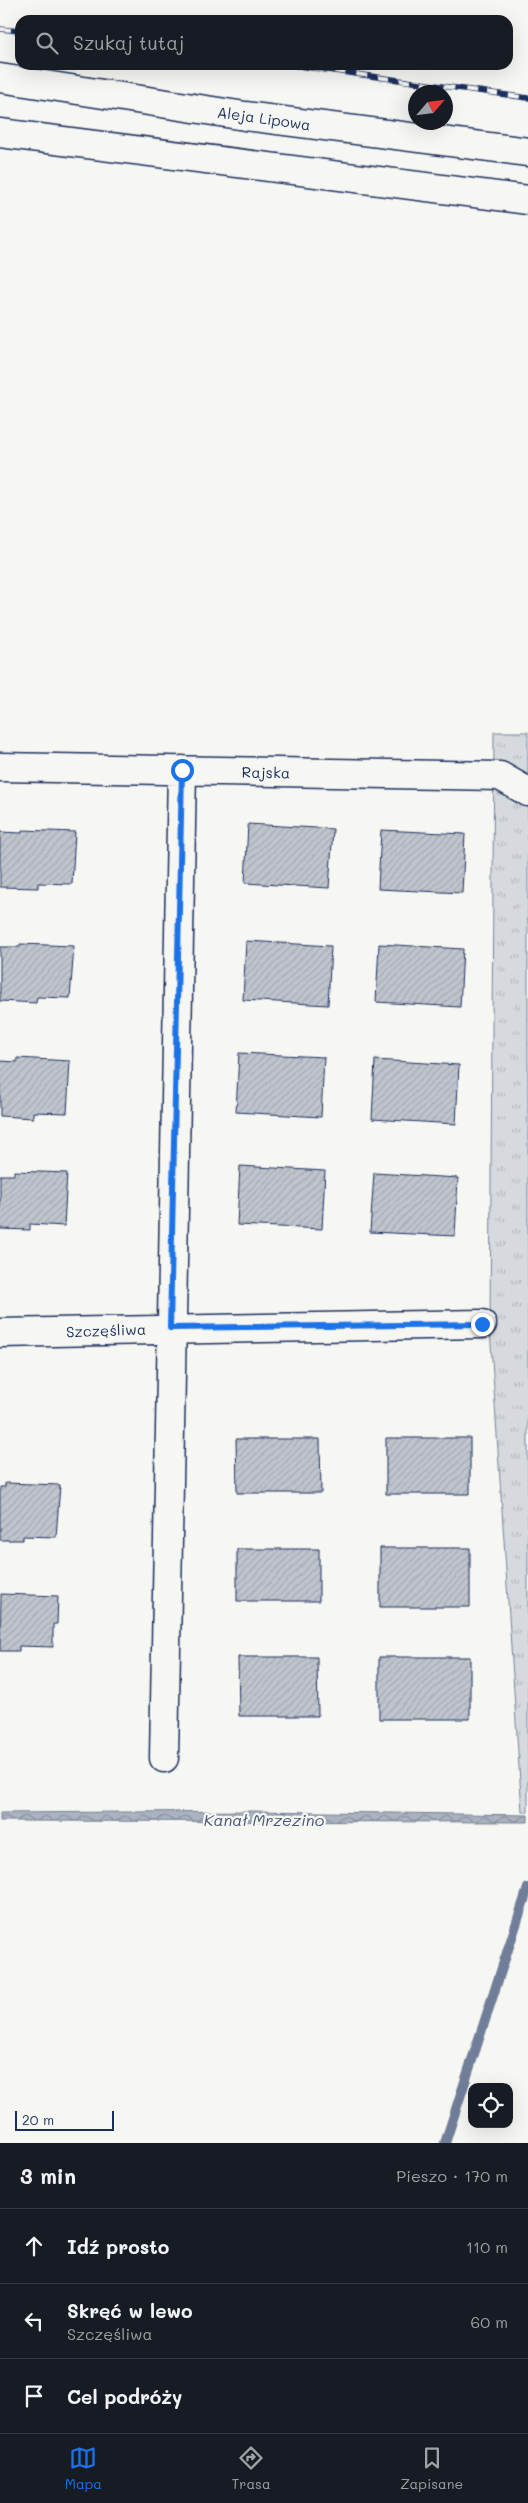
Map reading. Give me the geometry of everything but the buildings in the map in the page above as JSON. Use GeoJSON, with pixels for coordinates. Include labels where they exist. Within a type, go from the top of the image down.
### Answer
{"type":"FeatureCollection","features":[{"type":"Feature","properties":{"kind":"street","name":"Aleja Lipowa"},"geometry":{"type":"LineString","coordinates":[[0,78],[245,116],[528,152]]}},
{"type":"Feature","properties":{"kind":"street"},"geometry":{"type":"LineString","coordinates":[[0,133],[528,200]]}},
{"type":"Feature","properties":{"kind":"street","name":"Rajska"},"geometry":{"type":"LineString","coordinates":[[0,767],[500,776],[528,792]]}},
{"type":"Feature","properties":{"kind":"street"},"geometry":{"type":"LineString","coordinates":[[164,1758],[170,1328],[182,770]]}},
{"type":"Feature","properties":{"kind":"street","name":"Szczęśliwa"},"geometry":{"type":"LineString","coordinates":[[0,1332],[482,1324]]}},
{"type":"Feature","properties":{"kind":"green space"},"geometry":{"type":"Polygon","coordinates":[[[494,732],[528,732],[528,1812],[522,1812],[490,1329],[494,732]]]}},
{"type":"Feature","properties":{"kind":"water","name":"Kanał Mrzezino"},"geometry":{"type":"Polygon","coordinates":[[[252,1811],[528,1815],[528,1822],[0,1821],[0,1813],[252,1811]]]}},
{"type":"Feature","properties":{"kind":"waterway"},"geometry":{"type":"LineString","coordinates":[[445,2143],[528,1888]]}},
{"type":"Feature","properties":{"kind":"railway"},"geometry":{"type":"LineString","coordinates":[[0,29],[15,30]]}},
{"type":"Feature","properties":{"kind":"railway"},"geometry":{"type":"LineString","coordinates":[[327,70],[528,98]]}},
{"type":"Feature","properties":{"kind":"route"},"geometry":{"type":"LineString","coordinates":[[182,770],[170,1328],[482,1324]]}}]}
